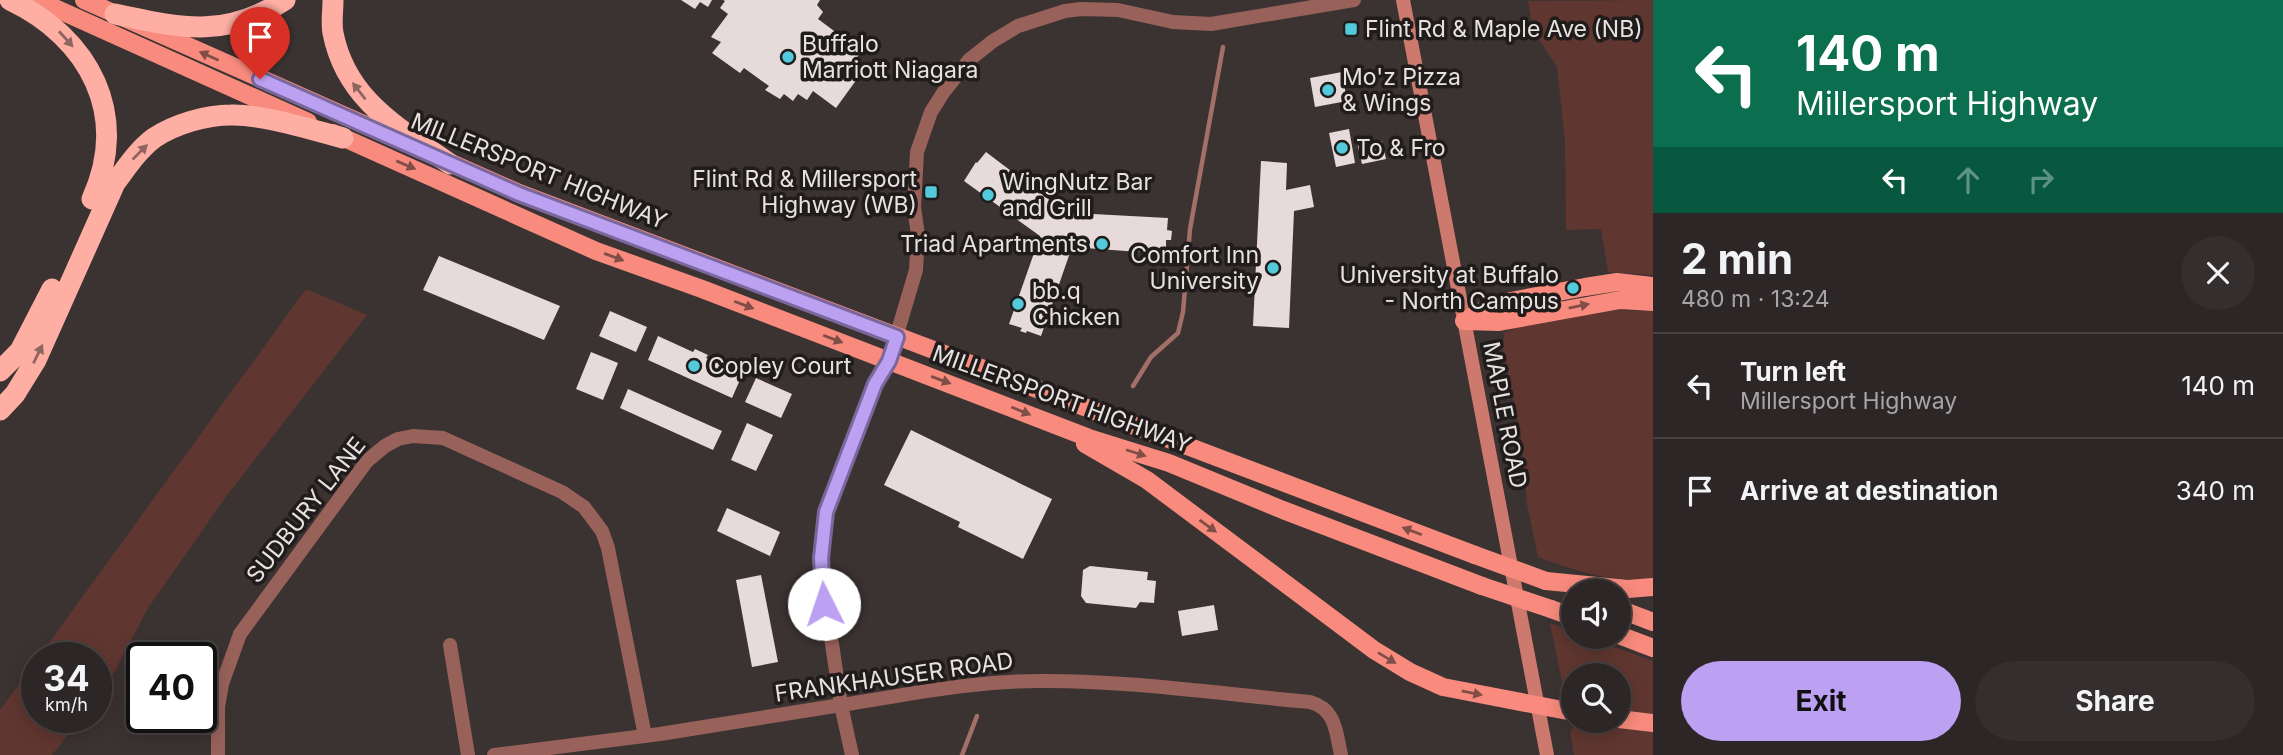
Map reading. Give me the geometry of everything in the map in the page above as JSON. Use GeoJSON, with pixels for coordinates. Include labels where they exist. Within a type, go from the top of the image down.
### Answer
{"type":"FeatureCollection","features":[{"type":"Feature","properties":{"kind":"highway"},"geometry":{"type":"LineString","coordinates":[[0,371],[20,351],[42,310],[102,177],[108,147],[106,117],[97,84],[79,54],[56,28],[10,0]]}},
{"type":"Feature","properties":{"kind":"highway"},"geometry":{"type":"LineString","coordinates":[[115,14],[165,25],[198,28],[250,20],[285,0]]}},
{"type":"Feature","properties":{"kind":"highway"},"geometry":{"type":"LineString","coordinates":[[333,0],[332,30],[339,55],[356,87],[384,118],[450,164]]}},
{"type":"Feature","properties":{"kind":"highway"},"geometry":{"type":"LineString","coordinates":[[0,410],[15,394],[36,360],[115,183],[134,158],[155,138],[186,122],[232,115],[277,122],[343,138]]}},
{"type":"Feature","properties":{"kind":"main road","name":"MILLERSPORT HIGHWAY"},"geometry":{"type":"LineString","coordinates":[[37,0],[585,246],[1089,438],[1169,463],[1283,510],[1561,613]]}},
{"type":"Feature","properties":{"kind":"main road","name":"MILLERSPORT HIGHWAY"},"geometry":{"type":"LineString","coordinates":[[84,0],[519,194],[1561,587]]}},
{"type":"Feature","properties":{"kind":"main road","name":"MAPLE ROAD"},"geometry":{"type":"LineString","coordinates":[[1402,0],[1547,755]]}},
{"type":"Feature","properties":{"kind":"main road"},"geometry":{"type":"LineString","coordinates":[[1464,321],[1495,304],[1585,287],[1617,282],[1653,286]]}},
{"type":"Feature","properties":{"kind":"main road"},"geometry":{"type":"LineString","coordinates":[[1464,321],[1499,322],[1620,300],[1653,302]]}},
{"type":"Feature","properties":{"kind":"main road"},"geometry":{"type":"LineString","coordinates":[[1049,422],[1147,480],[1374,650],[1410,672],[1443,687],[1561,710]]}},
{"type":"Feature","properties":{"kind":"main road"},"geometry":{"type":"LineString","coordinates":[[1546,581],[1628,589],[1653,587]]}},
{"type":"Feature","properties":{"kind":"main road"},"geometry":{"type":"LineString","coordinates":[[1631,614],[1653,622]]}},
{"type":"Feature","properties":{"kind":"main road"},"geometry":{"type":"LineString","coordinates":[[1631,640],[1653,648]]}},
{"type":"Feature","properties":{"kind":"main road"},"geometry":{"type":"LineString","coordinates":[[1631,720],[1653,723]]}},
{"type":"Feature","properties":{"kind":"street"},"geometry":{"type":"LineString","coordinates":[[852,755],[824,604],[822,540],[826,512],[875,384],[889,361],[916,270],[918,241],[914,181],[922,133],[943,93],[969,60],[993,41],[1004,33],[1041,17],[1081,9],[1118,10],[1173,22],[1211,24],[1354,0]]}},
{"type":"Feature","properties":{"kind":"street","name":"SUDBURY LANE"},"geometry":{"type":"LineString","coordinates":[[218,755],[216,727],[222,684],[240,634],[373,455],[398,439],[421,435],[443,438],[562,492],[584,507],[594,519],[608,548],[645,736]]}},
{"type":"Feature","properties":{"kind":"street"},"geometry":{"type":"LineString","coordinates":[[450,645],[468,755]]}},
{"type":"Feature","properties":{"kind":"street","name":"FRANKHAUSER ROAD"},"geometry":{"type":"LineString","coordinates":[[494,755],[645,736],[980,684],[1030,681],[1080,682],[1310,702],[1325,708],[1334,723],[1341,755]]}},
{"type":"Feature","properties":{"kind":"shaded area"},"geometry":{"type":"Polygon","coordinates":[[[1653,0],[1653,275],[1608,272],[1601,229],[1566,230],[1565,142],[1557,67],[1533,30],[1528,1],[1653,0]]]}},
{"type":"Feature","properties":{"kind":"shaded area"},"geometry":{"type":"Polygon","coordinates":[[[306,289],[367,315],[228,494],[148,608],[130,642],[126,642],[126,650],[112,676],[112,642],[50,642],[306,289]]]}},
{"type":"Feature","properties":{"kind":"shaded area"},"geometry":{"type":"Polygon","coordinates":[[[1611,310],[1653,311],[1653,579],[1594,575],[1538,557],[1527,504],[1521,437],[1502,344],[1505,336],[1503,333],[1525,325],[1611,310]]]}},
{"type":"Feature","properties":{"kind":"shaded area"},"geometry":{"type":"Polygon","coordinates":[[[1550,623],[1561,627],[1561,649],[1620,649],[1653,661],[1653,715],[1631,712],[1631,663],[1561,663],[1561,677],[1550,623]]]}},
{"type":"Feature","properties":{"kind":"shaded area"},"geometry":{"type":"Polygon","coordinates":[[[21,682],[21,733],[69,733],[52,755],[0,755],[0,710],[21,682]]]}},
{"type":"Feature","properties":{"kind":"shaded area"},"geometry":{"type":"Polygon","coordinates":[[[1631,729],[1653,732],[1653,755],[1574,755],[1570,733],[1631,733],[1631,729]]]}},
{"type":"Feature","properties":{"kind":"building"},"geometry":{"type":"Polygon","coordinates":[[[681,0],[712,0],[708,7],[700,2],[695,9],[681,0]]]}},
{"type":"Feature","properties":{"kind":"building","name":"Buffalo Marriott Niagara"},"geometry":{"type":"Polygon","coordinates":[[[723,0],[820,0],[817,5],[823,12],[818,19],[861,51],[855,61],[865,68],[836,108],[813,91],[807,100],[798,94],[793,101],[784,94],[780,99],[765,90],[769,86],[744,68],[740,73],[712,53],[721,42],[711,37],[728,14],[720,8],[725,1],[723,0]]]}},
{"type":"Feature","properties":{"kind":"building","name":"Mo'z Pizza & Wings"},"geometry":{"type":"Polygon","coordinates":[[[1342,72],[1347,101],[1315,107],[1310,78],[1342,72]]]}},
{"type":"Feature","properties":{"kind":"building","name":"To & Fro"},"geometry":{"type":"Polygon","coordinates":[[[1349,129],[1355,163],[1336,167],[1329,133],[1349,129]]]}},
{"type":"Feature","properties":{"kind":"building"},"geometry":{"type":"Polygon","coordinates":[[[1382,141],[1386,159],[1362,164],[1358,146],[1382,141]]]}},
{"type":"Feature","properties":{"kind":"building","name":"Triad Apartments"},"geometry":{"type":"Polygon","coordinates":[[[986,152],[1060,208],[1057,212],[1072,216],[1074,213],[1168,218],[1167,230],[1172,231],[1171,240],[1166,240],[1166,254],[1072,247],[1041,336],[1020,331],[1022,328],[1009,324],[1040,236],[964,181],[986,152]]]}},
{"type":"Feature","properties":{"kind":"building","name":"Comfort Inn University"},"geometry":{"type":"Polygon","coordinates":[[[1261,161],[1287,163],[1286,190],[1310,185],[1314,207],[1294,211],[1289,328],[1253,326],[1261,161]]]}},
{"type":"Feature","properties":{"kind":"building"},"geometry":{"type":"Polygon","coordinates":[[[439,256],[560,306],[544,340],[423,290],[439,256]]]}},
{"type":"Feature","properties":{"kind":"building","name":"Copley Court"},"geometry":{"type":"Polygon","coordinates":[[[610,311],[647,327],[636,352],[599,336],[610,311]]]}},
{"type":"Feature","properties":{"kind":"building","name":"Copley Court"},"geometry":{"type":"Polygon","coordinates":[[[658,336],[693,352],[695,349],[708,355],[706,358],[743,373],[732,398],[648,360],[658,336]]]}},
{"type":"Feature","properties":{"kind":"building"},"geometry":{"type":"Polygon","coordinates":[[[591,352],[618,363],[603,400],[576,389],[591,352]]]}},
{"type":"Feature","properties":{"kind":"building","name":"Copley Court"},"geometry":{"type":"Polygon","coordinates":[[[756,378],[792,394],[781,418],[745,402],[756,378]]]}},
{"type":"Feature","properties":{"kind":"building","name":"Copley Court"},"geometry":{"type":"Polygon","coordinates":[[[628,389],[722,431],[713,450],[620,408],[628,389]]]}},
{"type":"Feature","properties":{"kind":"building","name":"Copley Court"},"geometry":{"type":"Polygon","coordinates":[[[747,423],[773,435],[756,471],[731,460],[747,423]]]}},
{"type":"Feature","properties":{"kind":"building"},"geometry":{"type":"Polygon","coordinates":[[[911,430],[1052,499],[1023,559],[958,527],[960,522],[884,485],[911,430]]]}},
{"type":"Feature","properties":{"kind":"building"},"geometry":{"type":"Polygon","coordinates":[[[727,508],[780,532],[770,556],[717,531],[727,508]]]}},
{"type":"Feature","properties":{"kind":"building"},"geometry":{"type":"Polygon","coordinates":[[[1090,566],[1148,572],[1147,580],[1156,581],[1154,603],[1140,602],[1136,608],[1086,603],[1081,596],[1083,570],[1090,566]]]}},
{"type":"Feature","properties":{"kind":"building"},"geometry":{"type":"Polygon","coordinates":[[[761,575],[778,662],[752,667],[736,580],[761,575]]]}},
{"type":"Feature","properties":{"kind":"building"},"geometry":{"type":"Polygon","coordinates":[[[1214,605],[1218,630],[1182,636],[1178,611],[1214,605]]]}},
{"type":"Feature","properties":{"kind":"waterway"},"geometry":{"type":"LineString","coordinates":[[1133,386],[1151,357],[1178,333],[1183,312],[1190,229],[1223,47]]}},
{"type":"Feature","properties":{"kind":"waterway"},"geometry":{"type":"LineString","coordinates":[[962,755],[977,716]]}},
{"type":"Feature","properties":{"kind":"place","name":"Flint Rd & Maple Ave (NB)"},"geometry":{"type":"Point","coordinates":[1351,29]}},
{"type":"Feature","properties":{"kind":"place","name":"Buffalo Marriott Niagara"},"geometry":{"type":"Point","coordinates":[788,57]}},
{"type":"Feature","properties":{"kind":"place","name":"Mo'z Pizza & Wings"},"geometry":{"type":"Point","coordinates":[1328,90]}},
{"type":"Feature","properties":{"kind":"place","name":"To & Fro"},"geometry":{"type":"Point","coordinates":[1342,148]}},
{"type":"Feature","properties":{"kind":"place","name":"Flint Rd & Millersport Highway (WB)"},"geometry":{"type":"Point","coordinates":[931,192]}},
{"type":"Feature","properties":{"kind":"place","name":"WingNutz Bar and Grill"},"geometry":{"type":"Point","coordinates":[988,195]}},
{"type":"Feature","properties":{"kind":"place","name":"Triad Apartments"},"geometry":{"type":"Point","coordinates":[1102,244]}},
{"type":"Feature","properties":{"kind":"place","name":"Comfort Inn University"},"geometry":{"type":"Point","coordinates":[1273,268]}},
{"type":"Feature","properties":{"kind":"place","name":"University at Buffalo - North Campus"},"geometry":{"type":"Point","coordinates":[1573,288]}},
{"type":"Feature","properties":{"kind":"place","name":"bb.q Chicken"},"geometry":{"type":"Point","coordinates":[1018,304]}},
{"type":"Feature","properties":{"kind":"place","name":"Copley Court"},"geometry":{"type":"Point","coordinates":[694,366]}},
{"type":"Feature","properties":{"kind":"route"},"geometry":{"type":"LineString","coordinates":[[260,79],[519,194],[897,337],[889,361],[875,384],[826,512],[821,558],[824,604]]}}]}
